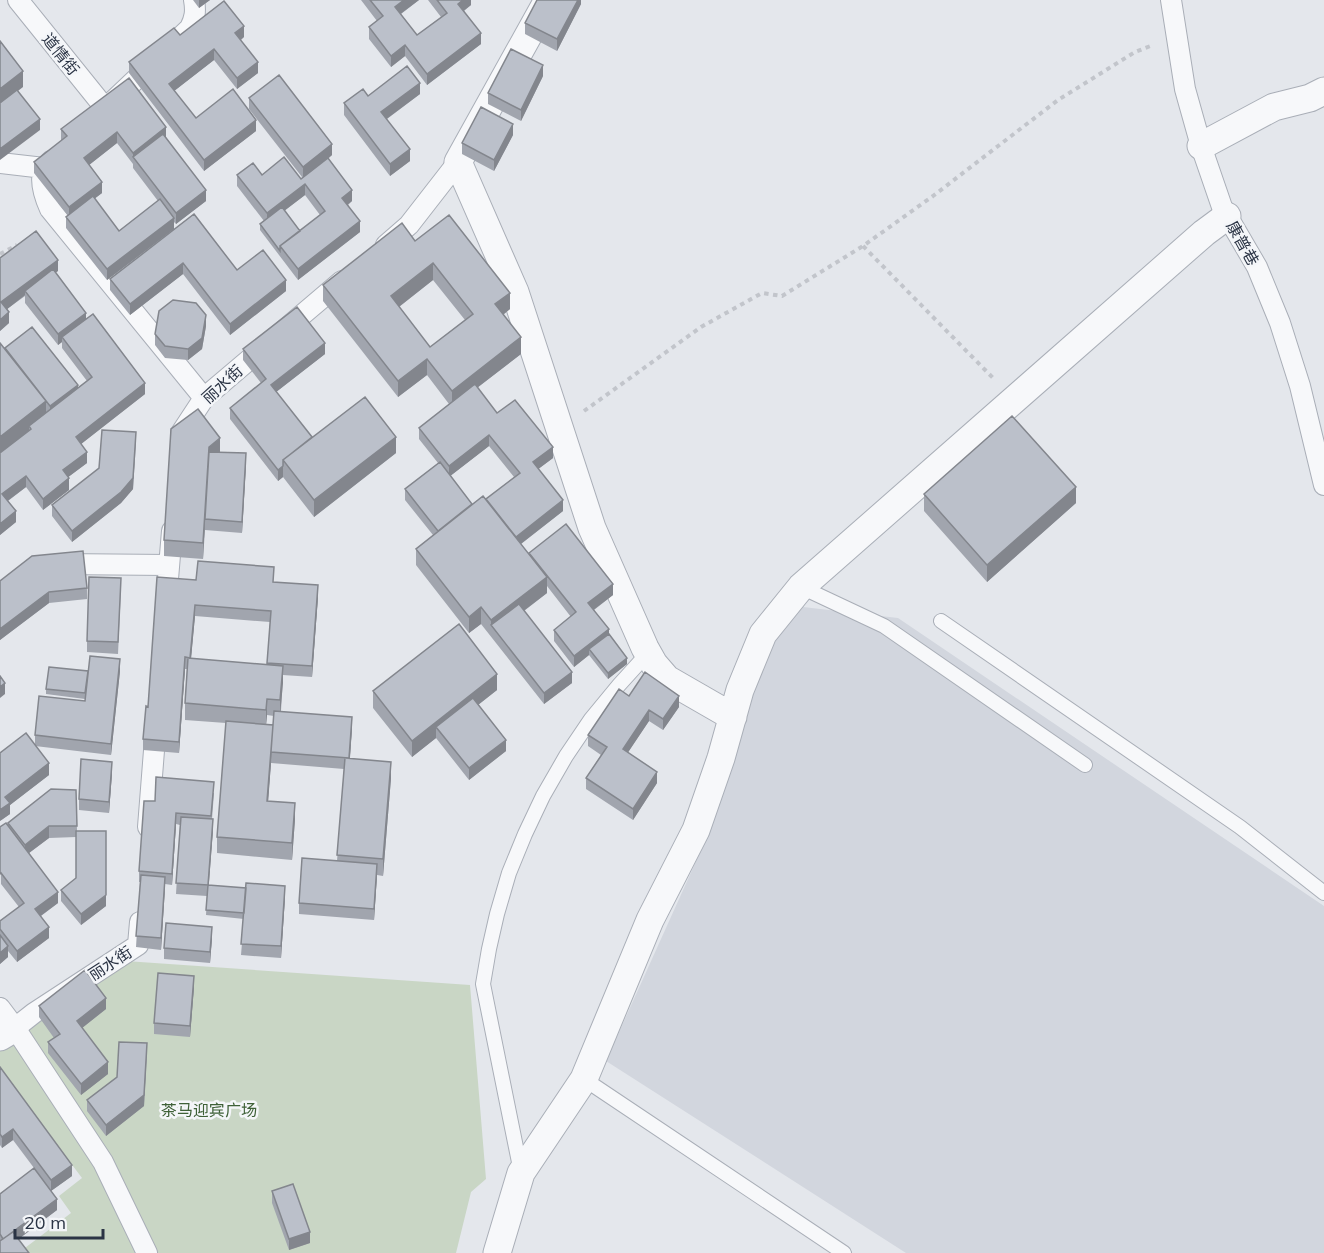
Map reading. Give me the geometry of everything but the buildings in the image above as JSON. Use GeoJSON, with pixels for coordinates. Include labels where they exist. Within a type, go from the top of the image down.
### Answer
{"type":"FeatureCollection","features":[{"type":"Feature","properties":{"kind":"street","name":"道情街"},"geometry":{"type":"LineString","coordinates":[[18,0],[105,108]]}},
{"type":"Feature","properties":{"kind":"street"},"geometry":{"type":"LineString","coordinates":[[90,123],[190,28],[196,10],[194,0]]}},
{"type":"Feature","properties":{"kind":"street"},"geometry":{"type":"LineString","coordinates":[[373,255],[409,225],[458,162],[548,0]]}},
{"type":"Feature","properties":{"kind":"street","name":"康普巷"},"geometry":{"type":"LineString","coordinates":[[1171,0],[1185,89],[1201,146],[1222,207],[1257,267],[1280,323],[1300,386],[1324,485]]}},
{"type":"Feature","properties":{"kind":"street"},"geometry":{"type":"LineString","coordinates":[[1201,146],[1274,107],[1324,92]]}},
{"type":"Feature","properties":{"kind":"street"},"geometry":{"type":"LineString","coordinates":[[67,146],[44,168],[42,187],[50,209],[204,398]]}},
{"type":"Feature","properties":{"kind":"street"},"geometry":{"type":"LineString","coordinates":[[458,162],[515,292],[592,528],[648,653],[667,679],[733,717]]}},
{"type":"Feature","properties":{"kind":"street"},"geometry":{"type":"LineString","coordinates":[[0,163],[44,168]]}},
{"type":"Feature","properties":{"kind":"street"},"geometry":{"type":"LineString","coordinates":[[497,1253],[521,1173],[584,1079],[650,920],[696,830],[721,758],[740,690],[763,634],[801,587],[1227,216]]}},
{"type":"Feature","properties":{"kind":"street","name":"丽水街"},"geometry":{"type":"LineString","coordinates":[[179,455],[181,433],[204,398],[356,270]]}},
{"type":"Feature","properties":{"kind":"street"},"geometry":{"type":"LineString","coordinates":[[164,625],[174,510]]}},
{"type":"Feature","properties":{"kind":"street"},"geometry":{"type":"LineString","coordinates":[[40,567],[49,564],[169,565]]}},
{"type":"Feature","properties":{"kind":"street"},"geometry":{"type":"LineString","coordinates":[[146,850],[157,708]]}},
{"type":"Feature","properties":{"kind":"street","name":"丽水街"},"geometry":{"type":"LineString","coordinates":[[5,1024],[34,1013],[138,945],[141,909]]}},
{"type":"Feature","properties":{"kind":"street"},"geometry":{"type":"LineString","coordinates":[[5,1024],[102,1162],[147,1253]]}},
{"type":"Feature","properties":{"kind":"lane"},"geometry":{"type":"LineString","coordinates":[[801,587],[885,626],[1085,765]]}},
{"type":"Feature","properties":{"kind":"lane"},"geometry":{"type":"LineString","coordinates":[[941,621],[1240,827],[1324,893]]}},
{"type":"Feature","properties":{"kind":"lane"},"geometry":{"type":"LineString","coordinates":[[521,1173],[483,984],[497,915],[509,873],[525,834],[566,756],[598,710],[648,653]]}},
{"type":"Feature","properties":{"kind":"lane"},"geometry":{"type":"LineString","coordinates":[[584,1079],[844,1253]]}},
{"type":"Feature","properties":{"kind":"path"},"geometry":{"type":"LineString","coordinates":[[580,414],[701,327],[762,293],[782,296],[862,246],[933,196],[1058,100],[1136,52],[1177,37]]}},
{"type":"Feature","properties":{"kind":"path"},"geometry":{"type":"LineString","coordinates":[[0,254],[20,244]]}},
{"type":"Feature","properties":{"kind":"path"},"geometry":{"type":"LineString","coordinates":[[862,246],[1016,400]]}},
{"type":"Feature","properties":{"kind":"shaded area"},"geometry":{"type":"Polygon","coordinates":[[[803,607],[898,618],[1324,906],[1324,1253],[906,1253],[606,1061],[707,837],[764,654],[803,607]]]}},
{"type":"Feature","properties":{"kind":"green space","name":"茶马迎宾广场"},"geometry":{"type":"Polygon","coordinates":[[[111,960],[470,985],[486,1179],[471,1192],[456,1253],[22,1253],[21,1251],[71,1213],[59,1196],[82,1178],[0,1069],[0,1044],[111,960]]]}}]}
